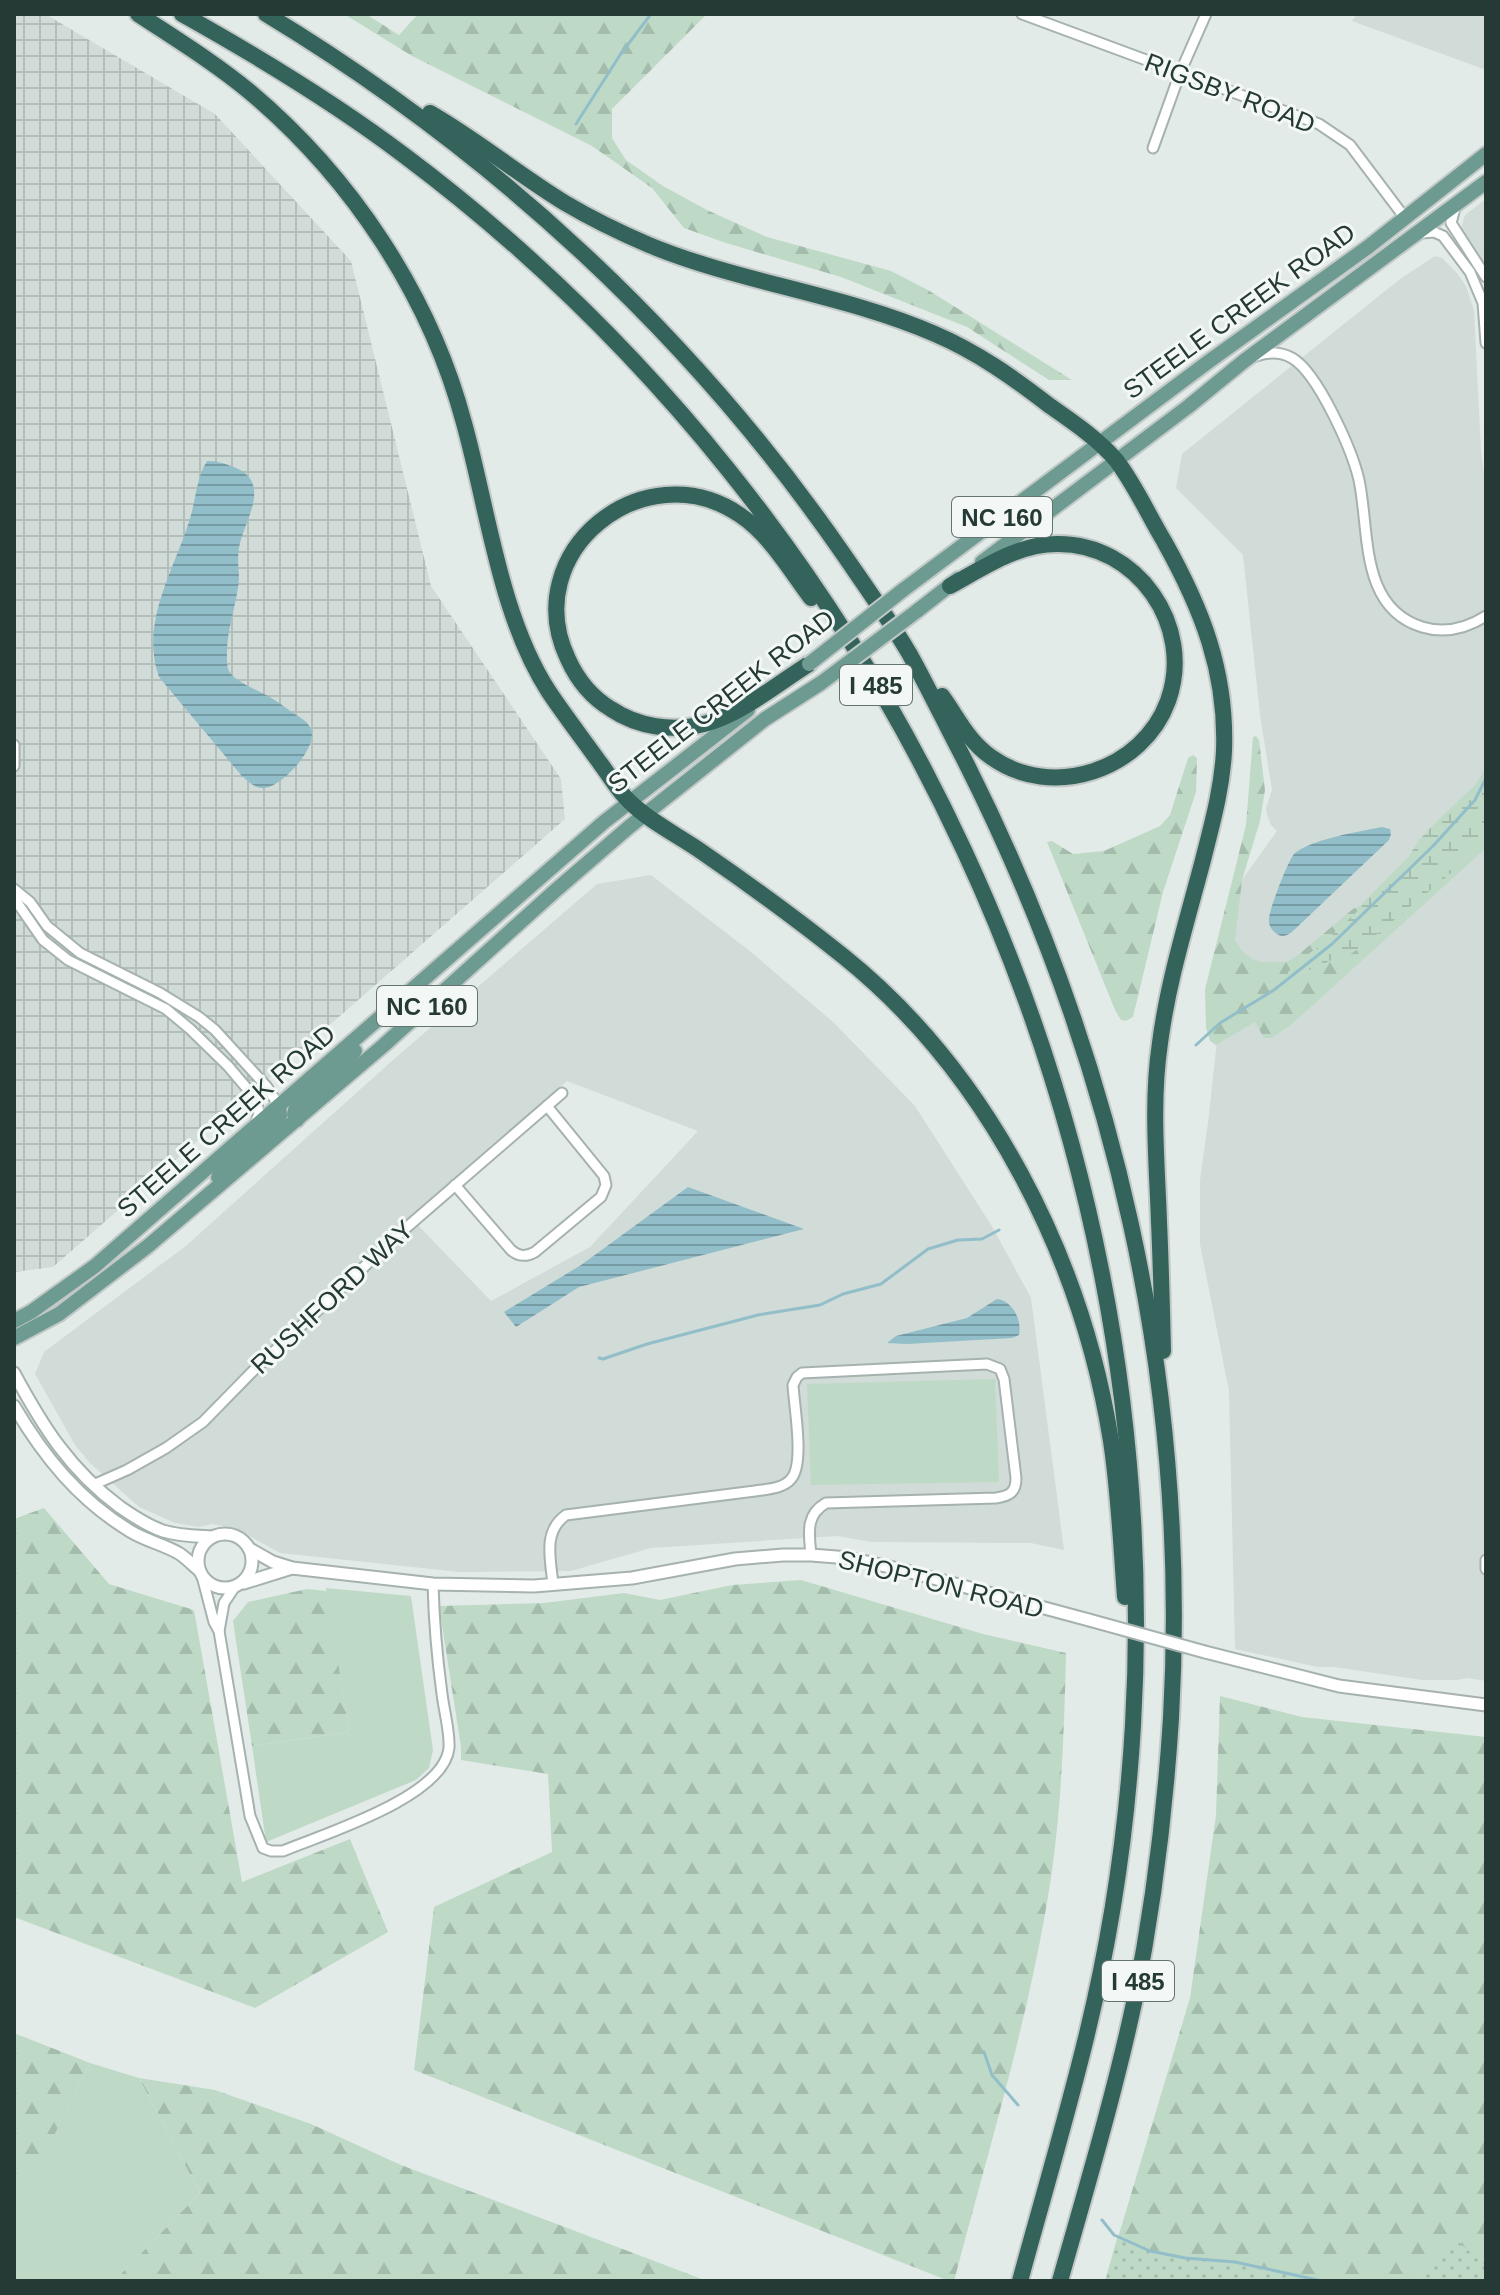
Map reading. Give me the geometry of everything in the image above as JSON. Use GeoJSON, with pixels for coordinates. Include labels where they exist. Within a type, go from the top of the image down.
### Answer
{"type":"FeatureCollection","features":[{"type":"Feature","properties":{"kind":"highway"},"geometry":{"type":"LineString","coordinates":[[138,14],[246,89],[274,114],[330,171],[387,249],[411,291],[448,374],[463,418],[508,600],[526,648],[547,688],[629,802],[797,921],[847,959],[876,986],[929,1041],[968,1090],[1016,1164],[1069,1280],[1102,1396],[1118,1497],[1133,1728]]}},
{"type":"Feature","properties":{"kind":"highway","name":"I 485"},"geometry":{"type":"LineString","coordinates":[[182,14],[246,49],[405,156],[537,267],[603,329],[669,399],[748,494],[801,565],[889,705],[953,825],[1017,974],[1044,1048],[1084,1187],[1114,1337],[1127,1454],[1135,1603],[1133,1728],[1118,1867],[1093,2004],[1020,2281]]}},
{"type":"Feature","properties":{"kind":"highway","name":"I 485"},"geometry":{"type":"LineString","coordinates":[[266,14],[388,93],[518,193],[615,282],[687,357],[777,463],[860,577],[909,654],[1013,862],[1081,1036],[1128,1207],[1155,1354],[1166,1449],[1173,1564],[1173,1634],[1171,1713],[1160,1837],[1147,1927],[1133,2007],[1060,2281]]}},
{"type":"Feature","properties":{"kind":"highway"},"geometry":{"type":"LineString","coordinates":[[295,32],[467,135],[530,180],[601,222],[683,257],[874,312],[961,346],[1009,375],[1100,444],[1117,461],[1187,583],[1202,616],[1218,675],[1224,727],[1222,773],[1216,807],[1173,972],[1156,1078],[1166,1449]]}},
{"type":"Feature","properties":{"kind":"highway"},"geometry":{"type":"LineString","coordinates":[[809,664],[738,709],[704,724],[667,728],[651,726],[621,715],[587,689],[571,666],[561,640],[557,626],[558,595],[569,559],[596,524],[618,508],[645,498],[688,495],[729,509],[762,535],[889,705]]}},
{"type":"Feature","properties":{"kind":"highway"},"geometry":{"type":"LineString","coordinates":[[909,654],[972,741],[999,762],[1025,773],[1057,777],[1092,773],[1122,759],[1136,748],[1159,720],[1173,682],[1171,631],[1151,591],[1123,563],[1093,549],[1040,545],[1006,556],[950,586]]}},
{"type":"Feature","properties":{"kind":"main road","name":"STEELE CREEK ROAD"},"geometry":{"type":"LineString","coordinates":[[14,1321],[95,1266],[629,802],[903,590],[1405,218],[1486,154]]}},
{"type":"Feature","properties":{"kind":"main road","name":"STEELE CREEK ROAD"},"geometry":{"type":"LineString","coordinates":[[14,1338],[59,1314],[115,1273],[384,1045],[556,890],[765,719],[821,683],[1117,461],[1244,361],[1486,182]]}},
{"type":"Feature","properties":{"kind":"main road"},"geometry":{"type":"LineString","coordinates":[[1364,273],[1366,261],[1404,230],[1408,223],[1405,218]]}},
{"type":"Feature","properties":{"kind":"main road"},"geometry":{"type":"LineString","coordinates":[[297,1120],[294,1114],[296,1107],[335,1073],[403,999]]}},
{"type":"Feature","properties":{"kind":"main road"},"geometry":{"type":"LineString","coordinates":[[177,1221],[240,1154],[274,1125],[280,1116],[279,1106]]}},
{"type":"Feature","properties":{"kind":"street","name":"RIGSBY ROAD"},"geometry":{"type":"LineString","coordinates":[[1022,14],[1319,124],[1350,145],[1405,218]]}},
{"type":"Feature","properties":{"kind":"street"},"geometry":{"type":"LineString","coordinates":[[1153,148],[1180,73],[1206,14]]}},
{"type":"Feature","properties":{"kind":"street"},"geometry":{"type":"LineString","coordinates":[[1457,205],[1451,223],[1486,277]]}},
{"type":"Feature","properties":{"kind":"street"},"geometry":{"type":"LineString","coordinates":[[1415,236],[1438,233],[1466,265],[1483,303],[1486,343]]}},
{"type":"Feature","properties":{"kind":"street"},"geometry":{"type":"LineString","coordinates":[[1244,361],[1273,353],[1289,356],[1313,381],[1333,414],[1355,465],[1372,569],[1377,588],[1386,603],[1404,619],[1427,629],[1457,629],[1486,616]]}},
{"type":"Feature","properties":{"kind":"street"},"geometry":{"type":"LineString","coordinates":[[14,745],[14,766]]}},
{"type":"Feature","properties":{"kind":"street"},"geometry":{"type":"LineString","coordinates":[[14,889],[30,902],[47,926],[80,953],[160,993],[215,1030],[267,1087],[279,1106]]}},
{"type":"Feature","properties":{"kind":"street"},"geometry":{"type":"LineString","coordinates":[[14,898],[43,940],[68,960],[166,1009],[199,1038],[256,1099],[259,1113],[255,1127]]}},
{"type":"Feature","properties":{"kind":"street","name":"RUSHFORD WAY"},"geometry":{"type":"LineString","coordinates":[[93,1485],[153,1456],[203,1422],[399,1234],[562,1093]]}},
{"type":"Feature","properties":{"kind":"street"},"geometry":{"type":"LineString","coordinates":[[455,1185],[511,1250],[524,1256],[535,1252],[601,1197],[606,1185],[604,1176],[547,1106]]}},
{"type":"Feature","properties":{"kind":"street"},"geometry":{"type":"LineString","coordinates":[[553,1585],[550,1536],[556,1524],[566,1515],[755,1491],[782,1485],[791,1479],[797,1464],[793,1385],[802,1373],[987,1364],[1000,1369],[1004,1379],[1016,1478],[1016,1488],[1012,1493],[996,1498],[826,1503],[813,1513],[810,1520],[811,1555]]}},
{"type":"Feature","properties":{"kind":"street"},"geometry":{"type":"LineString","coordinates":[[14,1373],[55,1443],[93,1485],[128,1512],[160,1530],[183,1536],[212,1537]]}},
{"type":"Feature","properties":{"kind":"street"},"geometry":{"type":"LineString","coordinates":[[14,1406],[47,1458],[80,1494],[124,1527],[181,1555],[209,1584],[218,1588],[239,1585]]}},
{"type":"Feature","properties":{"kind":"street"},"geometry":{"type":"LineString","coordinates":[[219,1631],[224,1603],[252,1569],[250,1549],[232,1535],[218,1535],[203,1543],[197,1560],[219,1631],[250,1816],[263,1848],[283,1851],[385,1809],[426,1785],[444,1764],[449,1744],[433,1584]]}},
{"type":"Feature","properties":{"kind":"street","name":"SHOPTON ROAD"},"geometry":{"type":"LineString","coordinates":[[250,1549],[292,1568],[433,1584],[553,1585],[632,1578],[735,1559],[783,1555],[849,1558],[1339,1686],[1486,1705]]}},
{"type":"Feature","properties":{"kind":"street"},"geometry":{"type":"LineString","coordinates":[[1486,1560],[1486,1569]]}},
{"type":"Feature","properties":{"kind":"street","name":"SHOPTON ROAD"},"geometry":{"type":"LineString","coordinates":[[239,1585],[292,1568]]}},
{"type":"Feature","properties":{"kind":"shaded area"},"geometry":{"type":"Polygon","coordinates":[[[14,14],[45,14],[215,114],[351,261],[431,586],[561,779],[565,819],[53,1267],[14,1272],[14,14]]]}},
{"type":"Feature","properties":{"kind":"shaded area"},"geometry":{"type":"Polygon","coordinates":[[[1357,14],[1486,14],[1486,70],[1352,21],[1357,14]]]}},
{"type":"Feature","properties":{"kind":"shaded area"},"geometry":{"type":"Polygon","coordinates":[[[1486,199],[1486,270],[1461,229],[1465,215],[1486,199]]]}},
{"type":"Feature","properties":{"kind":"shaded area"},"geometry":{"type":"Polygon","coordinates":[[[1435,256],[1442,258],[1457,273],[1466,286],[1474,310],[1481,451],[1486,488],[1486,1681],[1467,1678],[1422,1680],[1318,1667],[1235,1649],[1229,1391],[1200,1244],[1200,1180],[1233,892],[1277,831],[1271,825],[1266,808],[1272,790],[1260,715],[1243,555],[1176,488],[1182,454],[1400,279],[1435,256]]]}},
{"type":"Feature","properties":{"kind":"shaded area"},"geometry":{"type":"Polygon","coordinates":[[[651,875],[751,952],[833,1022],[915,1106],[993,1228],[1031,1298],[1064,1550],[1031,1543],[872,1542],[837,1536],[651,1548],[571,1571],[460,1572],[280,1553],[237,1529],[212,1524],[199,1527],[175,1523],[139,1507],[90,1463],[75,1445],[35,1374],[44,1352],[187,1245],[393,1060],[597,884],[651,875]],[[567,1081],[412,1219],[491,1301],[590,1247],[698,1131],[567,1081]]]}},
{"type":"Feature","properties":{"kind":"green space"},"geometry":{"type":"Polygon","coordinates":[[[344,14],[366,14],[399,35],[418,14],[707,14],[612,109],[612,138],[626,160],[663,186],[767,237],[891,271],[928,290],[1072,380],[1049,380],[967,327],[841,277],[684,228],[652,188],[592,146],[412,56],[344,14]]]}},
{"type":"Feature","properties":{"kind":"green space"},"geometry":{"type":"Polygon","coordinates":[[[1256,736],[1265,790],[1260,821],[1242,880],[1235,940],[1252,959],[1287,962],[1353,909],[1363,907],[1300,960],[1289,979],[1360,948],[1486,840],[1486,848],[1292,1024],[1272,1038],[1264,1038],[1255,1022],[1216,1045],[1210,1041],[1206,1028],[1205,989],[1246,825],[1253,737],[1256,736]]]}},
{"type":"Feature","properties":{"kind":"green space"},"geometry":{"type":"Polygon","coordinates":[[[1193,755],[1197,758],[1196,792],[1163,892],[1133,1017],[1121,1020],[1047,842],[1052,841],[1073,854],[1104,851],[1160,826],[1170,815],[1188,758],[1193,755]]]}},
{"type":"Feature","properties":{"kind":"green space"},"geometry":{"type":"Polygon","coordinates":[[[1486,768],[1486,840],[1360,948],[1289,979],[1288,972],[1362,907],[1409,856],[1419,840],[1475,785],[1486,768]]]}},
{"type":"Feature","properties":{"kind":"green space"},"geometry":{"type":"Polygon","coordinates":[[[995,1379],[999,1482],[811,1485],[807,1384],[995,1379]]]}},
{"type":"Feature","properties":{"kind":"green space"},"geometry":{"type":"Polygon","coordinates":[[[44,1508],[109,1584],[194,1610],[242,1882],[350,1839],[388,1932],[255,2008],[14,1917],[14,1519],[44,1508]]]}},
{"type":"Feature","properties":{"kind":"green space"},"geometry":{"type":"Polygon","coordinates":[[[801,1580],[983,1634],[1066,1653],[1058,1817],[1045,1914],[1015,2052],[954,2281],[414,2070],[434,1907],[552,1852],[548,1774],[461,1760],[439,1606],[544,1603],[624,1593],[660,1600],[732,1585],[801,1580]]]}},
{"type":"Feature","properties":{"kind":"green space"},"geometry":{"type":"Polygon","coordinates":[[[326,1588],[411,1596],[433,1750],[429,1768],[416,1780],[266,1842],[252,1746],[349,1732],[326,1588]]]}},
{"type":"Feature","properties":{"kind":"green space"},"geometry":{"type":"Polygon","coordinates":[[[307,1589],[327,1591],[349,1732],[252,1746],[233,1621],[248,1602],[307,1589]]]}},
{"type":"Feature","properties":{"kind":"green space"},"geometry":{"type":"Polygon","coordinates":[[[1220,1696],[1302,1717],[1486,1737],[1486,2281],[1105,2281],[1190,1998],[1216,1815],[1220,1696]]]}},
{"type":"Feature","properties":{"kind":"green space"},"geometry":{"type":"Polygon","coordinates":[[[14,2033],[90,2063],[24,2196],[14,2189],[14,2033]]]}},
{"type":"Feature","properties":{"kind":"green space"},"geometry":{"type":"Polygon","coordinates":[[[90,2063],[139,2078],[200,2193],[114,2281],[14,2281],[14,2189],[24,2195],[90,2063]]]}},
{"type":"Feature","properties":{"kind":"green space"},"geometry":{"type":"Polygon","coordinates":[[[139,2078],[215,2090],[311,2124],[401,2165],[707,2281],[114,2281],[200,2193],[139,2078]]]}},
{"type":"Feature","properties":{"kind":"green space"},"geometry":{"type":"Polygon","coordinates":[[[1118,2235],[1150,2251],[1235,2262],[1322,2281],[1105,2281],[1118,2235]]]}},
{"type":"Feature","properties":{"kind":"green space"},"geometry":{"type":"Polygon","coordinates":[[[1455,2239],[1486,2266],[1486,2281],[1410,2281],[1455,2239]]]}},
{"type":"Feature","properties":{"kind":"water"},"geometry":{"type":"Polygon","coordinates":[[[207,461],[226,464],[247,475],[254,493],[239,548],[239,579],[227,647],[229,670],[240,681],[303,720],[311,729],[309,746],[296,766],[269,787],[255,786],[241,775],[159,677],[154,656],[156,615],[207,461]]]}},
{"type":"Feature","properties":{"kind":"water"},"geometry":{"type":"Polygon","coordinates":[[[1382,827],[1390,829],[1389,840],[1293,931],[1283,936],[1273,931],[1269,922],[1270,913],[1294,854],[1323,840],[1382,827]]]}},
{"type":"Feature","properties":{"kind":"water"},"geometry":{"type":"Polygon","coordinates":[[[688,1187],[804,1229],[579,1287],[516,1327],[504,1312],[581,1265],[688,1187]]]}},
{"type":"Feature","properties":{"kind":"water"},"geometry":{"type":"Polygon","coordinates":[[[997,1299],[1008,1303],[1015,1312],[1019,1335],[1012,1338],[887,1343],[896,1336],[967,1318],[997,1299]]]}},
{"type":"Feature","properties":{"kind":"waterway"},"geometry":{"type":"LineString","coordinates":[[576,124],[620,55],[651,14]]}},
{"type":"Feature","properties":{"kind":"waterway"},"geometry":{"type":"LineString","coordinates":[[1196,1045],[1220,1023],[1274,990],[1332,944],[1433,846],[1475,800],[1486,778]]}},
{"type":"Feature","properties":{"kind":"waterway"},"geometry":{"type":"LineString","coordinates":[[599,1358],[758,1315],[820,1305],[843,1294],[881,1284],[928,1249],[958,1240],[982,1239],[999,1230]]}},
{"type":"Feature","properties":{"kind":"waterway"},"geometry":{"type":"LineString","coordinates":[[984,2052],[992,2075],[1018,2105]]}},
{"type":"Feature","properties":{"kind":"waterway"},"geometry":{"type":"LineString","coordinates":[[1102,2220],[1114,2235],[1150,2251],[1185,2258],[1235,2262],[1322,2281]]}}]}
